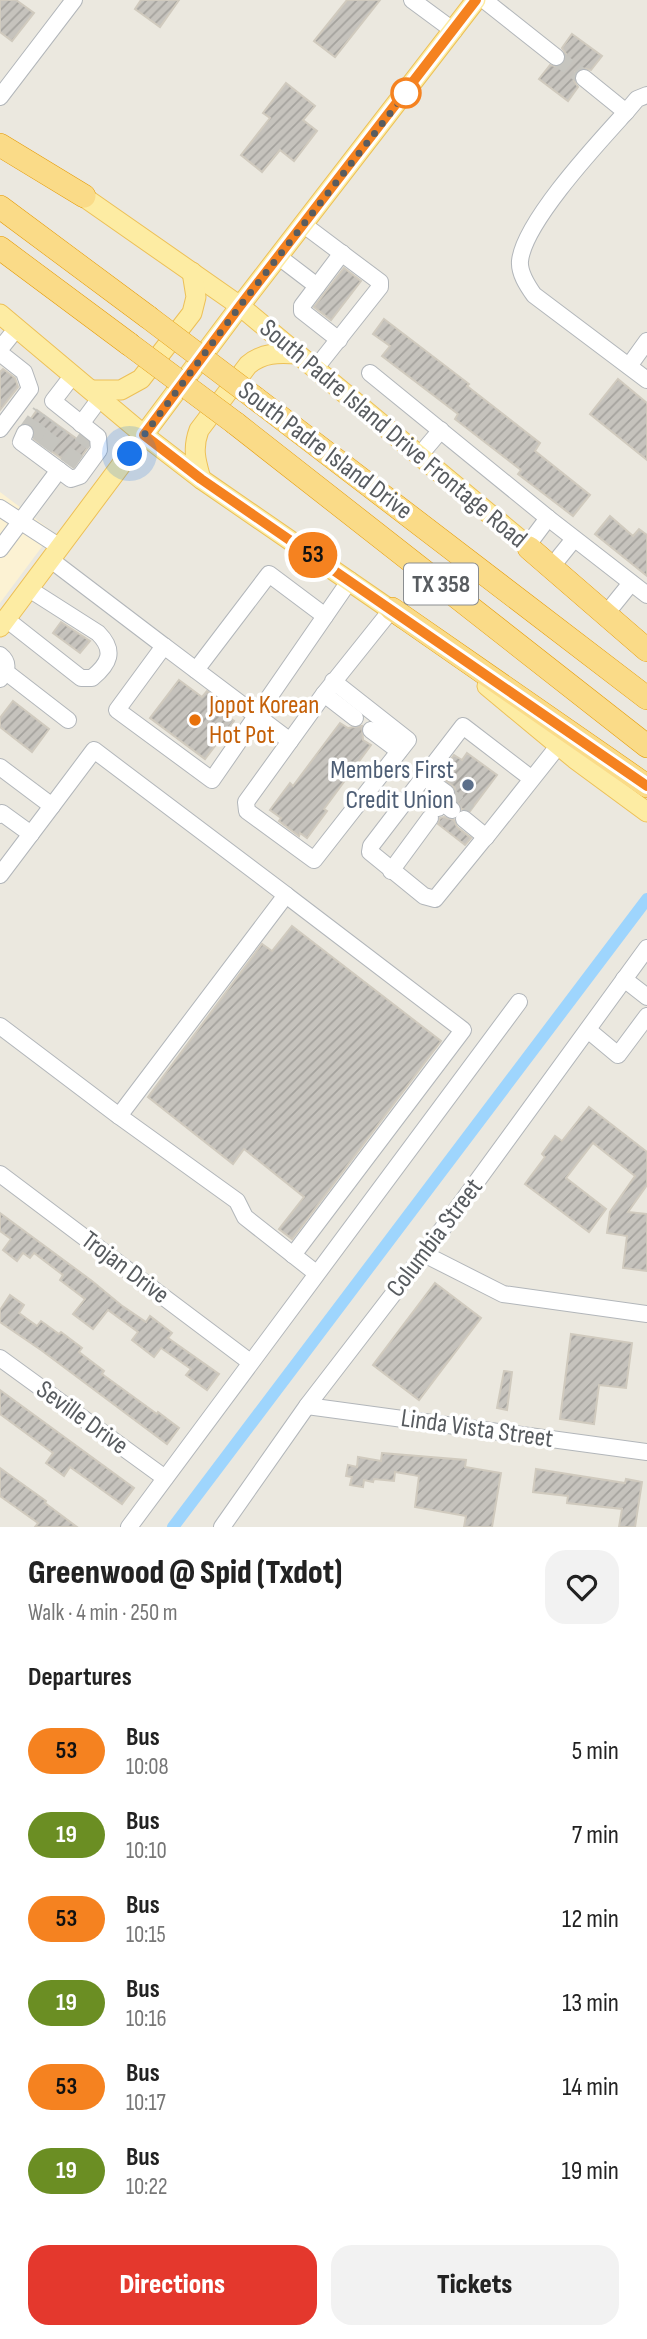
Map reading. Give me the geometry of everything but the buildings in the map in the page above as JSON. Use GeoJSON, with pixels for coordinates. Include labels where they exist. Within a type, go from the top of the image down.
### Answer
{"type":"FeatureCollection","features":[{"type":"Feature","properties":{"kind":"highway"},"geometry":{"type":"LineString","coordinates":[[0,145],[83,197]]}},
{"type":"Feature","properties":{"kind":"highway","name":"South Padre Island Drive"},"geometry":{"type":"LineString","coordinates":[[0,207],[256,398],[647,698]]}},
{"type":"Feature","properties":{"kind":"highway","name":"South Padre Island Drive"},"geometry":{"type":"LineString","coordinates":[[0,248],[235,423],[647,746]]}},
{"type":"Feature","properties":{"kind":"highway"},"geometry":{"type":"LineString","coordinates":[[528,547],[647,650]]}},
{"type":"Feature","properties":{"kind":"highway"},"geometry":{"type":"LineString","coordinates":[[392,609],[647,786]]}},
{"type":"Feature","properties":{"kind":"main road"},"geometry":{"type":"LineString","coordinates":[[3,623],[240,306],[476,0]]}},
{"type":"Feature","properties":{"kind":"main road","name":"South Padre Island Drive Frontage Road"},"geometry":{"type":"LineString","coordinates":[[0,135],[83,197],[240,306],[528,547],[647,637]]}},
{"type":"Feature","properties":{"kind":"main road"},"geometry":{"type":"LineString","coordinates":[[97,394],[121,390],[141,379],[192,313],[196,297],[192,272]]}},
{"type":"Feature","properties":{"kind":"main road"},"geometry":{"type":"LineString","coordinates":[[0,314],[144,435],[201,479],[392,609],[559,745],[647,812]]}},
{"type":"Feature","properties":{"kind":"main road"},"geometry":{"type":"LineString","coordinates":[[201,479],[194,455],[194,443],[199,430],[248,365],[256,358],[268,354],[298,354]]}},
{"type":"Feature","properties":{"kind":"street"},"geometry":{"type":"LineString","coordinates":[[0,97],[74,0]]}},
{"type":"Feature","properties":{"kind":"street"},"geometry":{"type":"LineString","coordinates":[[412,0],[454,31]]}},
{"type":"Feature","properties":{"kind":"street"},"geometry":{"type":"LineString","coordinates":[[484,0],[556,57]]}},
{"type":"Feature","properties":{"kind":"street"},"geometry":{"type":"LineString","coordinates":[[584,78],[625,112]]}},
{"type":"Feature","properties":{"kind":"street"},"geometry":{"type":"LineString","coordinates":[[647,95],[637,99],[585,157],[529,232],[520,264],[525,282],[534,295],[647,380]]}},
{"type":"Feature","properties":{"kind":"street"},"geometry":{"type":"LineString","coordinates":[[304,225],[380,282],[380,287],[315,369]]}},
{"type":"Feature","properties":{"kind":"street"},"geometry":{"type":"LineString","coordinates":[[339,340],[302,311],[302,306],[342,253]]}},
{"type":"Feature","properties":{"kind":"street"},"geometry":{"type":"LineString","coordinates":[[279,257],[317,286]]}},
{"type":"Feature","properties":{"kind":"street"},"geometry":{"type":"LineString","coordinates":[[17,328],[0,351],[24,372],[30,389]]}},
{"type":"Feature","properties":{"kind":"street"},"geometry":{"type":"LineString","coordinates":[[629,366],[646,344]]}},
{"type":"Feature","properties":{"kind":"street"},"geometry":{"type":"LineString","coordinates":[[370,373],[647,595]]}},
{"type":"Feature","properties":{"kind":"street"},"geometry":{"type":"LineString","coordinates":[[59,415],[73,375]]}},
{"type":"Feature","properties":{"kind":"street"},"geometry":{"type":"LineString","coordinates":[[0,414],[19,389],[30,389]]}},
{"type":"Feature","properties":{"kind":"street"},"geometry":{"type":"LineString","coordinates":[[0,429],[30,389]]}},
{"type":"Feature","properties":{"kind":"street"},"geometry":{"type":"LineString","coordinates":[[59,415],[97,394]]}},
{"type":"Feature","properties":{"kind":"street"},"geometry":{"type":"LineString","coordinates":[[34,445],[63,468],[72,479],[80,476],[99,450],[98,437],[59,415]]}},
{"type":"Feature","properties":{"kind":"street"},"geometry":{"type":"LineString","coordinates":[[419,456],[441,430]]}},
{"type":"Feature","properties":{"kind":"street"},"geometry":{"type":"LineString","coordinates":[[0,549],[63,468]]}},
{"type":"Feature","properties":{"kind":"street"},"geometry":{"type":"LineString","coordinates":[[80,476],[102,492]]}},
{"type":"Feature","properties":{"kind":"street"},"geometry":{"type":"LineString","coordinates":[[0,508],[164,646],[290,741]]}},
{"type":"Feature","properties":{"kind":"street"},"geometry":{"type":"LineString","coordinates":[[528,547],[548,518]]}},
{"type":"Feature","properties":{"kind":"street"},"geometry":{"type":"LineString","coordinates":[[553,565],[574,539]]}},
{"type":"Feature","properties":{"kind":"street"},"geometry":{"type":"LineString","coordinates":[[196,670],[269,574],[325,616]]}},
{"type":"Feature","properties":{"kind":"street"},"geometry":{"type":"LineString","coordinates":[[164,646],[117,710],[212,780],[350,580]]}},
{"type":"Feature","properties":{"kind":"street"},"geometry":{"type":"LineString","coordinates":[[610,609],[631,583]]}},
{"type":"Feature","properties":{"kind":"street"},"geometry":{"type":"LineString","coordinates":[[3,623],[81,678],[92,678],[103,669],[110,653],[108,642],[99,633],[29,589]]}},
{"type":"Feature","properties":{"kind":"street"},"geometry":{"type":"LineString","coordinates":[[328,688],[408,740],[314,860],[247,811],[246,802],[328,688],[392,609]]}},
{"type":"Feature","properties":{"kind":"street"},"geometry":{"type":"LineString","coordinates":[[0,655],[7,665],[3,676],[68,720]]}},
{"type":"Feature","properties":{"kind":"street"},"geometry":{"type":"LineString","coordinates":[[328,688],[355,719]]}},
{"type":"Feature","properties":{"kind":"street"},"geometry":{"type":"LineString","coordinates":[[532,779],[463,726],[371,846],[370,852],[424,896],[435,899],[482,834],[532,779],[559,745]]}},
{"type":"Feature","properties":{"kind":"street"},"geometry":{"type":"LineString","coordinates":[[371,730],[399,751]]}},
{"type":"Feature","properties":{"kind":"street"},"geometry":{"type":"LineString","coordinates":[[0,875],[94,750],[486,1046]]}},
{"type":"Feature","properties":{"kind":"street"},"geometry":{"type":"LineString","coordinates":[[0,767],[52,806]]}},
{"type":"Feature","properties":{"kind":"street"},"geometry":{"type":"LineString","coordinates":[[424,777],[446,793]]}},
{"type":"Feature","properties":{"kind":"street"},"geometry":{"type":"LineString","coordinates":[[0,815],[2,813],[31,834]]}},
{"type":"Feature","properties":{"kind":"street"},"geometry":{"type":"LineString","coordinates":[[391,871],[451,813],[482,834]]}},
{"type":"Feature","properties":{"kind":"street"},"geometry":{"type":"LineString","coordinates":[[119,1116],[286,895]]}},
{"type":"Feature","properties":{"kind":"street","name":"Columbia Street"},"geometry":{"type":"LineString","coordinates":[[222,1527],[307,1406],[424,1254],[647,948]]}},
{"type":"Feature","properties":{"kind":"street"},"geometry":{"type":"LineString","coordinates":[[624,979],[647,997]]}},
{"type":"Feature","properties":{"kind":"street"},"geometry":{"type":"LineString","coordinates":[[129,1527],[519,1002]]}},
{"type":"Feature","properties":{"kind":"street"},"geometry":{"type":"LineString","coordinates":[[588,1030],[618,1055],[647,1016]]}},
{"type":"Feature","properties":{"kind":"street"},"geometry":{"type":"LineString","coordinates":[[0,1026],[237,1201],[245,1217],[316,1273]]}},
{"type":"Feature","properties":{"kind":"street"},"geometry":{"type":"LineString","coordinates":[[293,1255],[463,1030]]}},
{"type":"Feature","properties":{"kind":"street","name":"Trojan Drive"},"geometry":{"type":"LineString","coordinates":[[0,1174],[250,1362]]}},
{"type":"Feature","properties":{"kind":"street"},"geometry":{"type":"LineString","coordinates":[[424,1254],[503,1294],[647,1314]]}},
{"type":"Feature","properties":{"kind":"street","name":"Seville Drive"},"geometry":{"type":"LineString","coordinates":[[0,1358],[165,1478]]}},
{"type":"Feature","properties":{"kind":"street","name":"Linda Vista Street"},"geometry":{"type":"LineString","coordinates":[[307,1406],[647,1452]]}},
{"type":"Feature","properties":{"kind":"shaded area"},"geometry":{"type":"Polygon","coordinates":[[[0,492],[53,532],[0,603],[0,492]]]}},
{"type":"Feature","properties":{"kind":"waterway"},"geometry":{"type":"LineString","coordinates":[[173,1527],[647,899]]}},
{"type":"Feature","properties":{"kind":"tunnel"},"geometry":{"type":"LineString","coordinates":[[556,57],[584,78]]}},
{"type":"Feature","properties":{"kind":"tunnel"},"geometry":{"type":"LineString","coordinates":[[25,433],[40,412]]}},
{"type":"Feature","properties":{"kind":"tunnel"},"geometry":{"type":"LineString","coordinates":[[34,439],[50,419]]}},
{"type":"Feature","properties":{"kind":"tunnel"},"geometry":{"type":"LineString","coordinates":[[45,448],[60,427]]}},
{"type":"Feature","properties":{"kind":"tunnel"},"geometry":{"type":"LineString","coordinates":[[67,464],[91,431]]}},
{"type":"Feature","properties":{"kind":"tunnel"},"geometry":{"type":"LineString","coordinates":[[446,793],[469,812]]}},
{"type":"Feature","properties":{"kind":"bus line","name":"53"},"geometry":{"type":"LineString","coordinates":[[476,0],[144,435],[201,479],[647,786]]}},
{"type":"Feature","properties":{"kind":"place","name":"Jopot Korean Hot Pot"},"geometry":{"type":"Point","coordinates":[195,720]}},
{"type":"Feature","properties":{"kind":"place","name":"Members First Credit Union"},"geometry":{"type":"Point","coordinates":[468,785]}},
{"type":"Feature","properties":{"kind":"route"},"geometry":{"type":"LineString","coordinates":[[130,454],[240,306],[406,93]]}}]}
